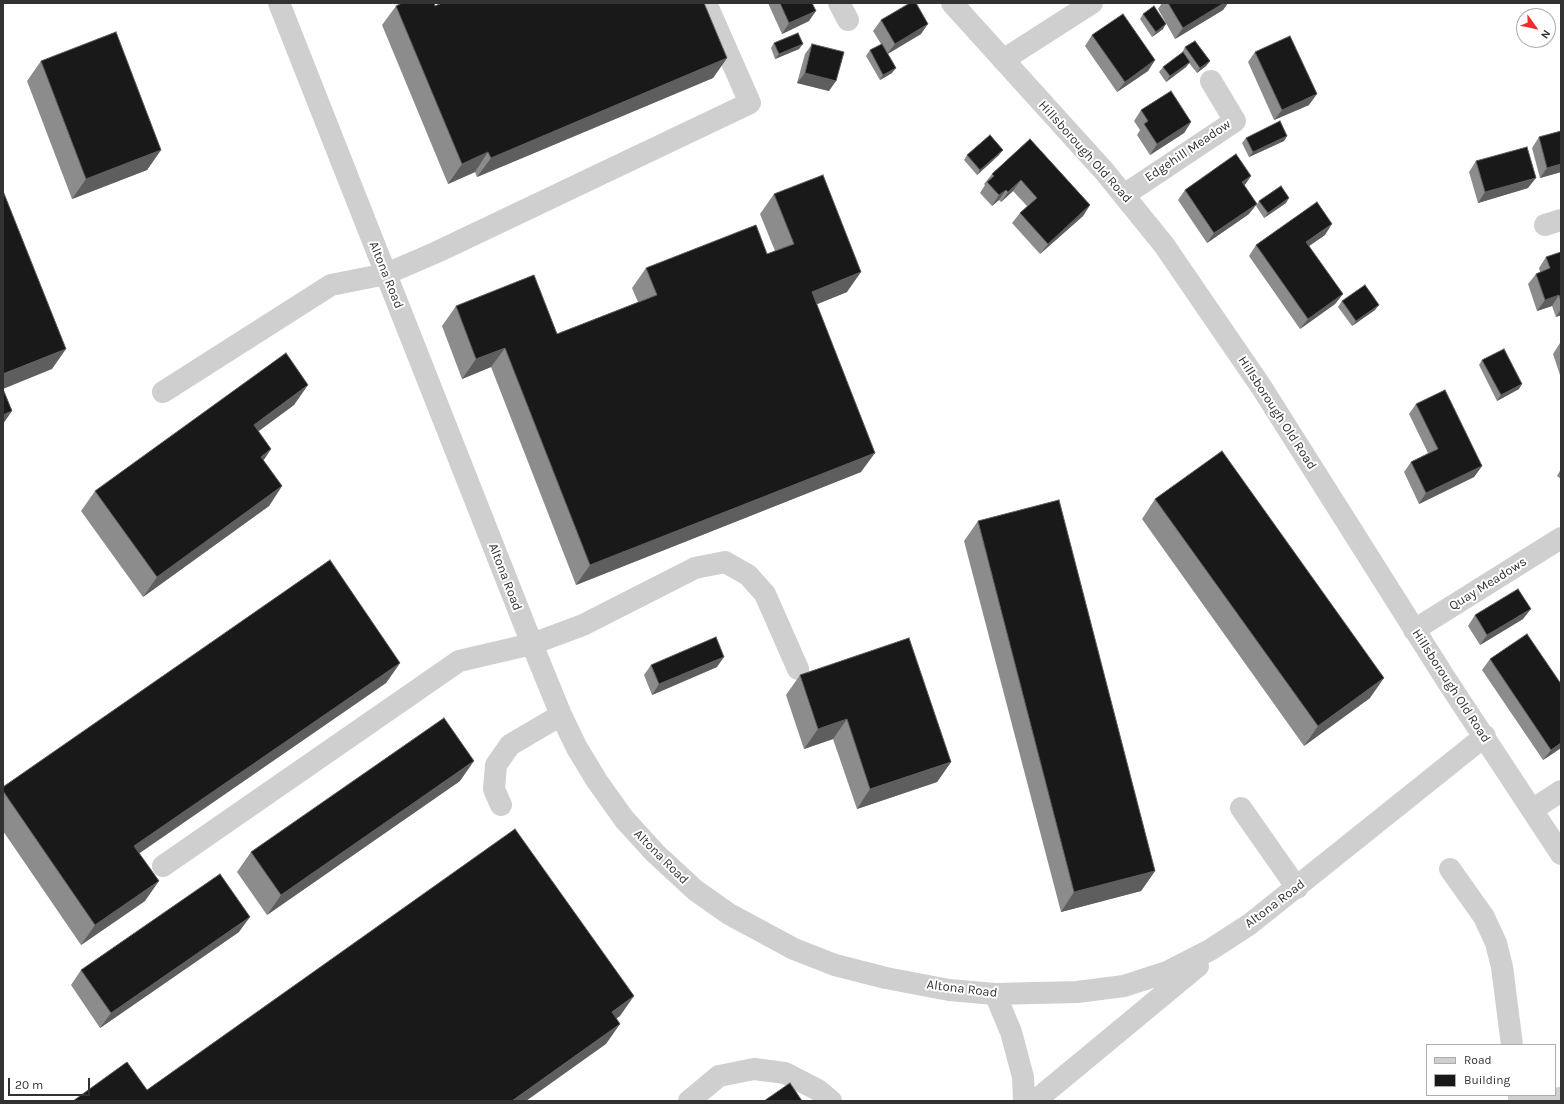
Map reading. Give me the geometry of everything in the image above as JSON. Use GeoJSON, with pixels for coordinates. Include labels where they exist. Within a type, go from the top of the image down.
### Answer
{"type":"FeatureCollection","features":[{"type":"Feature","properties":{"kind":"street","name":"Altona Road"},"geometry":{"type":"LineString","coordinates":[[279,3],[561,715],[597,782],[624,819],[655,853],[696,890],[729,914],[794,949],[835,965],[886,978],[949,990],[996,994],[1077,992],[1124,986],[1167,972],[1210,950],[1250,924],[1297,888],[1485,736]]}},
{"type":"Feature","properties":{"kind":"street"},"geometry":{"type":"LineString","coordinates":[[163,392],[331,285],[386,274],[750,103],[706,3]]}},
{"type":"Feature","properties":{"kind":"street","name":"Hillsborough Old Road"},"geometry":{"type":"LineString","coordinates":[[952,3],[1124,195],[1164,245],[1262,388],[1414,630],[1485,736],[1561,854]]}},
{"type":"Feature","properties":{"kind":"street"},"geometry":{"type":"LineString","coordinates":[[1002,60],[1092,3]]}},
{"type":"Feature","properties":{"kind":"street","name":"Edgehill Meadow"},"geometry":{"type":"LineString","coordinates":[[1124,195],[1235,121],[1211,81]]}},
{"type":"Feature","properties":{"kind":"street","name":"Quay Meadows"},"geometry":{"type":"LineString","coordinates":[[1414,630],[1561,538]]}},
{"type":"Feature","properties":{"kind":"street"},"geometry":{"type":"LineString","coordinates":[[163,866],[459,661],[532,644],[583,625],[695,568],[725,562],[748,575],[765,594],[798,669]]}},
{"type":"Feature","properties":{"kind":"street"},"geometry":{"type":"LineString","coordinates":[[501,805],[494,789],[496,766],[510,745],[561,715]]}},
{"type":"Feature","properties":{"kind":"street"},"geometry":{"type":"LineString","coordinates":[[1532,810],[1561,792]]}},
{"type":"Feature","properties":{"kind":"street"},"geometry":{"type":"LineString","coordinates":[[1240,808],[1297,888]]}},
{"type":"Feature","properties":{"kind":"street"},"geometry":{"type":"LineString","coordinates":[[1450,869],[1484,917],[1496,943],[1502,967],[1512,1044]]}},
{"type":"Feature","properties":{"kind":"street"},"geometry":{"type":"LineString","coordinates":[[1035,1101],[1250,924]]}},
{"type":"Feature","properties":{"kind":"street"},"geometry":{"type":"LineString","coordinates":[[996,994],[1011,1032],[1023,1077],[1024,1101]]}},
{"type":"Feature","properties":{"kind":"street"},"geometry":{"type":"LineString","coordinates":[[689,1101],[719,1076],[754,1069],[785,1073],[818,1090],[831,1101]]}},
{"type":"Feature","properties":{"kind":"street"},"geometry":{"type":"LineString","coordinates":[[1540,1101],[1561,1098]]}},
{"type":"Feature","properties":{"kind":"building"},"geometry":{"type":"Polygon","coordinates":[[[402,3],[434,3],[435,6],[442,3],[704,3],[727,58],[491,158],[488,152],[462,164],[396,6],[402,3]]]}},
{"type":"Feature","properties":{"kind":"building"},"geometry":{"type":"Polygon","coordinates":[[[780,3],[812,3],[816,11],[789,23],[780,3]]]}},
{"type":"Feature","properties":{"kind":"building"},"geometry":{"type":"Polygon","coordinates":[[[910,3],[916,3],[928,24],[895,44],[881,20],[910,3]]]}},
{"type":"Feature","properties":{"kind":"building"},"geometry":{"type":"Polygon","coordinates":[[[1168,3],[1224,3],[1183,28],[1168,3]]]}},
{"type":"Feature","properties":{"kind":"building"},"geometry":{"type":"Polygon","coordinates":[[[1154,6],[1166,24],[1156,32],[1143,14],[1154,6]]]}},
{"type":"Feature","properties":{"kind":"building"},"geometry":{"type":"Polygon","coordinates":[[[1123,14],[1155,60],[1125,82],[1092,35],[1123,14]]]}},
{"type":"Feature","properties":{"kind":"building"},"geometry":{"type":"Polygon","coordinates":[[[116,32],[161,150],[86,179],[41,61],[116,32]]]}},
{"type":"Feature","properties":{"kind":"building"},"geometry":{"type":"Polygon","coordinates":[[[798,33],[803,44],[779,54],[774,43],[798,33]]]}},
{"type":"Feature","properties":{"kind":"building"},"geometry":{"type":"Polygon","coordinates":[[[1290,36],[1317,94],[1282,110],[1255,52],[1290,36]]]}},
{"type":"Feature","properties":{"kind":"building"},"geometry":{"type":"Polygon","coordinates":[[[1195,41],[1210,61],[1200,68],[1185,47],[1195,41]]]}},
{"type":"Feature","properties":{"kind":"building"},"geometry":{"type":"Polygon","coordinates":[[[812,44],[844,52],[836,81],[805,73],[812,44]]]}},
{"type":"Feature","properties":{"kind":"building"},"geometry":{"type":"Polygon","coordinates":[[[882,44],[896,68],[883,75],[870,50],[882,44]]]}},
{"type":"Feature","properties":{"kind":"building"},"geometry":{"type":"Polygon","coordinates":[[[1183,52],[1190,62],[1170,76],[1163,67],[1183,52]]]}},
{"type":"Feature","properties":{"kind":"building"},"geometry":{"type":"Polygon","coordinates":[[[1171,91],[1191,122],[1157,144],[1144,124],[1148,121],[1141,110],[1171,91]]]}},
{"type":"Feature","properties":{"kind":"building"},"geometry":{"type":"Polygon","coordinates":[[[1280,121],[1287,136],[1253,152],[1246,138],[1280,121]]]}},
{"type":"Feature","properties":{"kind":"building"},"geometry":{"type":"Polygon","coordinates":[[[1561,131],[1561,164],[1547,168],[1539,137],[1561,131]]]}},
{"type":"Feature","properties":{"kind":"building"},"geometry":{"type":"Polygon","coordinates":[[[990,135],[1003,150],[980,170],[967,155],[990,135]]]}},
{"type":"Feature","properties":{"kind":"building"},"geometry":{"type":"Polygon","coordinates":[[[1030,139],[1090,205],[1048,244],[1020,213],[1037,198],[1021,180],[1008,192],[1006,190],[999,195],[987,182],[994,176],[992,174],[1030,139]]]}},
{"type":"Feature","properties":{"kind":"building"},"geometry":{"type":"Polygon","coordinates":[[[1527,147],[1536,178],[1485,192],[1476,161],[1527,147]]]}},
{"type":"Feature","properties":{"kind":"building"},"geometry":{"type":"Polygon","coordinates":[[[1236,154],[1251,176],[1242,182],[1257,204],[1214,233],[1185,190],[1236,154]]]}},
{"type":"Feature","properties":{"kind":"building"},"geometry":{"type":"Polygon","coordinates":[[[823,175],[861,272],[812,292],[875,453],[590,565],[505,348],[476,359],[456,306],[534,275],[557,334],[657,295],[646,268],[756,225],[767,254],[794,244],[774,194],[823,175]]]}},
{"type":"Feature","properties":{"kind":"building"},"geometry":{"type":"Polygon","coordinates":[[[1281,186],[1289,198],[1268,213],[1259,201],[1281,186]]]}},
{"type":"Feature","properties":{"kind":"building"},"geometry":{"type":"Polygon","coordinates":[[[3,191],[66,349],[3,374],[3,191]]]}},
{"type":"Feature","properties":{"kind":"building"},"geometry":{"type":"Polygon","coordinates":[[[1317,202],[1332,224],[1306,242],[1343,294],[1308,319],[1256,245],[1317,202]]]}},
{"type":"Feature","properties":{"kind":"building"},"geometry":{"type":"Polygon","coordinates":[[[1561,252],[1561,301],[1559,295],[1545,300],[1536,274],[1550,268],[1546,257],[1561,252]]]}},
{"type":"Feature","properties":{"kind":"building"},"geometry":{"type":"Polygon","coordinates":[[[1365,285],[1379,305],[1356,321],[1342,301],[1365,285]]]}},
{"type":"Feature","properties":{"kind":"building"},"geometry":{"type":"Polygon","coordinates":[[[1504,349],[1522,384],[1501,395],[1482,360],[1504,349]]]}},
{"type":"Feature","properties":{"kind":"building"},"geometry":{"type":"Polygon","coordinates":[[[286,353],[308,385],[254,425],[271,449],[261,457],[282,486],[157,577],[95,491],[286,353]]]}},
{"type":"Feature","properties":{"kind":"building"},"geometry":{"type":"Polygon","coordinates":[[[3,389],[12,411],[3,415],[3,389]]]}},
{"type":"Feature","properties":{"kind":"building"},"geometry":{"type":"Polygon","coordinates":[[[1445,390],[1482,466],[1426,493],[1411,462],[1438,449],[1416,404],[1445,390]]]}},
{"type":"Feature","properties":{"kind":"building"},"geometry":{"type":"Polygon","coordinates":[[[1222,451],[1384,678],[1318,726],[1155,499],[1222,451]]]}},
{"type":"Feature","properties":{"kind":"building"},"geometry":{"type":"Polygon","coordinates":[[[1059,500],[1155,871],[1074,892],[978,521],[1059,500]]]}},
{"type":"Feature","properties":{"kind":"building"},"geometry":{"type":"Polygon","coordinates":[[[330,560],[400,663],[134,846],[159,881],[95,925],[3,791],[3,787],[330,560]]]}},
{"type":"Feature","properties":{"kind":"building"},"geometry":{"type":"Polygon","coordinates":[[[1518,589],[1531,609],[1487,635],[1475,615],[1518,589]]]}},
{"type":"Feature","properties":{"kind":"building"},"geometry":{"type":"Polygon","coordinates":[[[1527,634],[1561,684],[1561,743],[1551,750],[1490,659],[1527,634]]]}},
{"type":"Feature","properties":{"kind":"building"},"geometry":{"type":"Polygon","coordinates":[[[716,637],[724,657],[659,684],[651,665],[716,637]]]}},
{"type":"Feature","properties":{"kind":"building"},"geometry":{"type":"Polygon","coordinates":[[[909,638],[951,762],[870,789],[847,719],[818,729],[800,675],[909,638]]]}},
{"type":"Feature","properties":{"kind":"building"},"geometry":{"type":"Polygon","coordinates":[[[444,718],[474,761],[281,895],[251,852],[444,718]]]}},
{"type":"Feature","properties":{"kind":"building"},"geometry":{"type":"Polygon","coordinates":[[[515,829],[634,996],[612,1012],[620,1024],[512,1101],[73,1101],[127,1062],[147,1090],[515,829]]]}},
{"type":"Feature","properties":{"kind":"building"},"geometry":{"type":"Polygon","coordinates":[[[220,874],[250,917],[111,1013],[81,970],[220,874]]]}},
{"type":"Feature","properties":{"kind":"building"},"geometry":{"type":"Polygon","coordinates":[[[790,1083],[802,1101],[764,1101],[790,1083]]]}}]}
